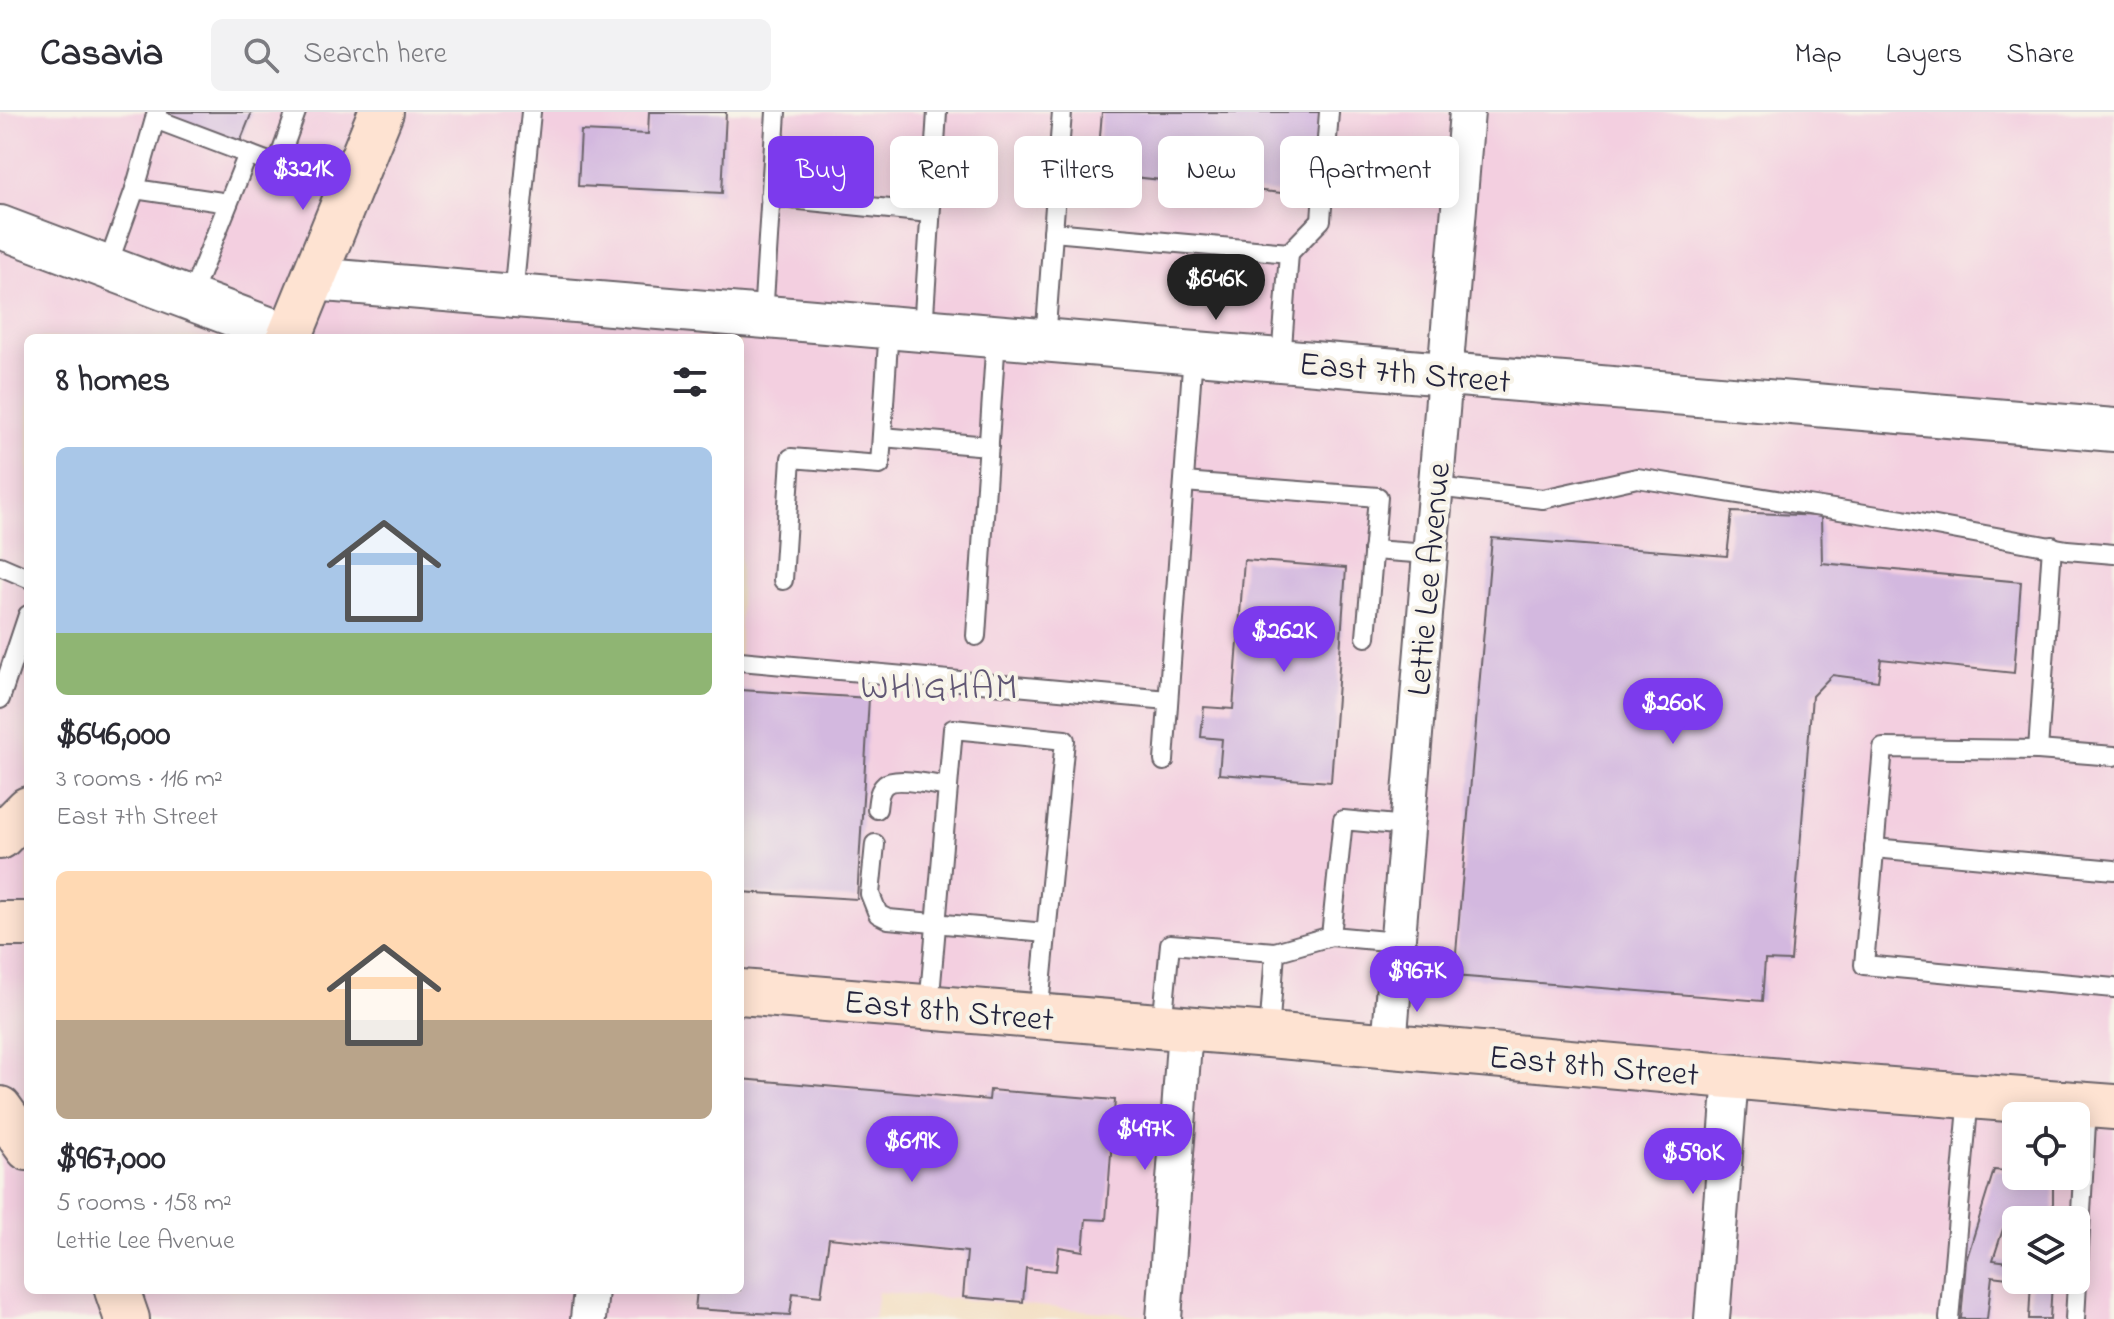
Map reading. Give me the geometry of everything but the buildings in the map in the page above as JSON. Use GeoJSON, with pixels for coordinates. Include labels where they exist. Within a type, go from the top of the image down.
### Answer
{"type":"FeatureCollection","features":[{"type":"Feature","properties":{"kind":"main road"},"geometry":{"type":"LineString","coordinates":[[290,334],[381,112]]}},
{"type":"Feature","properties":{"kind":"main road"},"geometry":{"type":"LineString","coordinates":[[0,837],[24,813]]}},
{"type":"Feature","properties":{"kind":"main road"},"geometry":{"type":"LineString","coordinates":[[0,924],[24,924]]}},
{"type":"Feature","properties":{"kind":"main road","name":"East 8th Street"},"geometry":{"type":"LineString","coordinates":[[744,992],[2101,1106]]}},
{"type":"Feature","properties":{"kind":"main road"},"geometry":{"type":"LineString","coordinates":[[0,1109],[24,1142]]}},
{"type":"Feature","properties":{"kind":"main road"},"geometry":{"type":"LineString","coordinates":[[118,1294],[127,1319]]}},
{"type":"Feature","properties":{"kind":"street","name":"Lettie Lee Avenue"},"geometry":{"type":"LineString","coordinates":[[1389,1045],[1467,112]]}},
{"type":"Feature","properties":{"kind":"street"},"geometry":{"type":"LineString","coordinates":[[0,227],[281,334]]}},
{"type":"Feature","properties":{"kind":"street","name":"East 7th Street"},"geometry":{"type":"LineString","coordinates":[[313,279],[513,296],[679,317],[763,317],[2114,430]]}},
{"type":"Feature","properties":{"kind":"street"},"geometry":{"type":"LineString","coordinates":[[1164,1319],[1174,1028]]}},
{"type":"Feature","properties":{"kind":"street"},"geometry":{"type":"LineString","coordinates":[[1712,1319],[1731,1077]]}},
{"type":"Feature","properties":{"kind":"street"},"geometry":{"type":"LineString","coordinates":[[588,1319],[591,1294]]}},
{"type":"Feature","properties":{"kind":"lane"},"geometry":{"type":"LineString","coordinates":[[277,165],[296,112]]}},
{"type":"Feature","properties":{"kind":"lane"},"geometry":{"type":"LineString","coordinates":[[513,296],[531,112]]}},
{"type":"Feature","properties":{"kind":"lane"},"geometry":{"type":"LineString","coordinates":[[774,136],[776,112]]}},
{"type":"Feature","properties":{"kind":"lane"},"geometry":{"type":"LineString","coordinates":[[783,580],[791,458],[880,465],[882,437],[930,213],[937,112]]}},
{"type":"Feature","properties":{"kind":"lane"},"geometry":{"type":"LineString","coordinates":[[1045,341],[1062,112]]}},
{"type":"Feature","properties":{"kind":"lane"},"geometry":{"type":"LineString","coordinates":[[1281,361],[1289,253],[1321,220],[1329,112]]}},
{"type":"Feature","properties":{"kind":"lane"},"geometry":{"type":"LineString","coordinates":[[107,267],[135,189],[156,115],[348,192]]}},
{"type":"Feature","properties":{"kind":"lane"},"geometry":{"type":"LineString","coordinates":[[190,299],[248,154]]}},
{"type":"Feature","properties":{"kind":"lane"},"geometry":{"type":"LineString","coordinates":[[135,189],[228,203]]}},
{"type":"Feature","properties":{"kind":"lane"},"geometry":{"type":"LineString","coordinates":[[874,207],[930,213]]}},
{"type":"Feature","properties":{"kind":"lane"},"geometry":{"type":"LineString","coordinates":[[763,317],[769,208]]}},
{"type":"Feature","properties":{"kind":"lane"},"geometry":{"type":"LineString","coordinates":[[1053,232],[1289,253]]}},
{"type":"Feature","properties":{"kind":"lane"},"geometry":{"type":"LineString","coordinates":[[976,636],[996,337]]}},
{"type":"Feature","properties":{"kind":"lane"},"geometry":{"type":"LineString","coordinates":[[1164,761],[1193,353]]}},
{"type":"Feature","properties":{"kind":"lane"},"geometry":{"type":"LineString","coordinates":[[882,437],[989,446]]}},
{"type":"Feature","properties":{"kind":"lane"},"geometry":{"type":"LineString","coordinates":[[1435,487],[1543,499],[1637,478],[2114,554]]}},
{"type":"Feature","properties":{"kind":"lane"},"geometry":{"type":"LineString","coordinates":[[1184,482],[1378,497],[1366,637]]}},
{"type":"Feature","properties":{"kind":"lane"},"geometry":{"type":"LineString","coordinates":[[2038,750],[2052,546]]}},
{"type":"Feature","properties":{"kind":"lane"},"geometry":{"type":"LineString","coordinates":[[1373,550],[1429,554]]}},
{"type":"Feature","properties":{"kind":"lane"},"geometry":{"type":"LineString","coordinates":[[0,566],[24,576]]}},
{"type":"Feature","properties":{"kind":"lane"},"geometry":{"type":"LineString","coordinates":[[0,699],[24,627]]}},
{"type":"Feature","properties":{"kind":"lane"},"geometry":{"type":"LineString","coordinates":[[744,661],[1168,700]]}},
{"type":"Feature","properties":{"kind":"lane"},"geometry":{"type":"LineString","coordinates":[[929,1008],[953,729],[1065,740],[1038,1017]]}},
{"type":"Feature","properties":{"kind":"lane"},"geometry":{"type":"LineString","coordinates":[[2114,756],[2038,750],[1883,748],[1864,965],[2114,988]]}},
{"type":"Feature","properties":{"kind":"lane"},"geometry":{"type":"LineString","coordinates":[[877,809],[878,795],[884,785],[894,780],[948,787]]}},
{"type":"Feature","properties":{"kind":"lane"},"geometry":{"type":"LineString","coordinates":[[1331,936],[1343,820],[1407,826]]}},
{"type":"Feature","properties":{"kind":"lane"},"geometry":{"type":"LineString","coordinates":[[875,844],[870,894],[878,914],[888,919],[1046,933]]}},
{"type":"Feature","properties":{"kind":"lane"},"geometry":{"type":"LineString","coordinates":[[1874,848],[2114,870]]}},
{"type":"Feature","properties":{"kind":"lane"},"geometry":{"type":"LineString","coordinates":[[1174,1028],[1170,944],[1275,952],[1331,936],[1397,942]]}},
{"type":"Feature","properties":{"kind":"lane"},"geometry":{"type":"LineString","coordinates":[[1269,1035],[1275,952]]}},
{"type":"Feature","properties":{"kind":"lane"},"geometry":{"type":"LineString","coordinates":[[1949,1319],[1969,1096]]}},
{"type":"Feature","properties":{"kind":"lane"},"geometry":{"type":"LineString","coordinates":[[2075,1319],[2101,1106]]}},
{"type":"Feature","properties":{"kind":"shaded area"},"geometry":{"type":"Polygon","coordinates":[[[0,112],[2114,112],[2114,1319],[1185,1319],[878,1292],[874,1319],[0,1319],[0,112]]]}},
{"type":"Feature","properties":{"kind":"district","name":"WHIGHAM"},"geometry":{"type":"Point","coordinates":[940,685]}}]}
